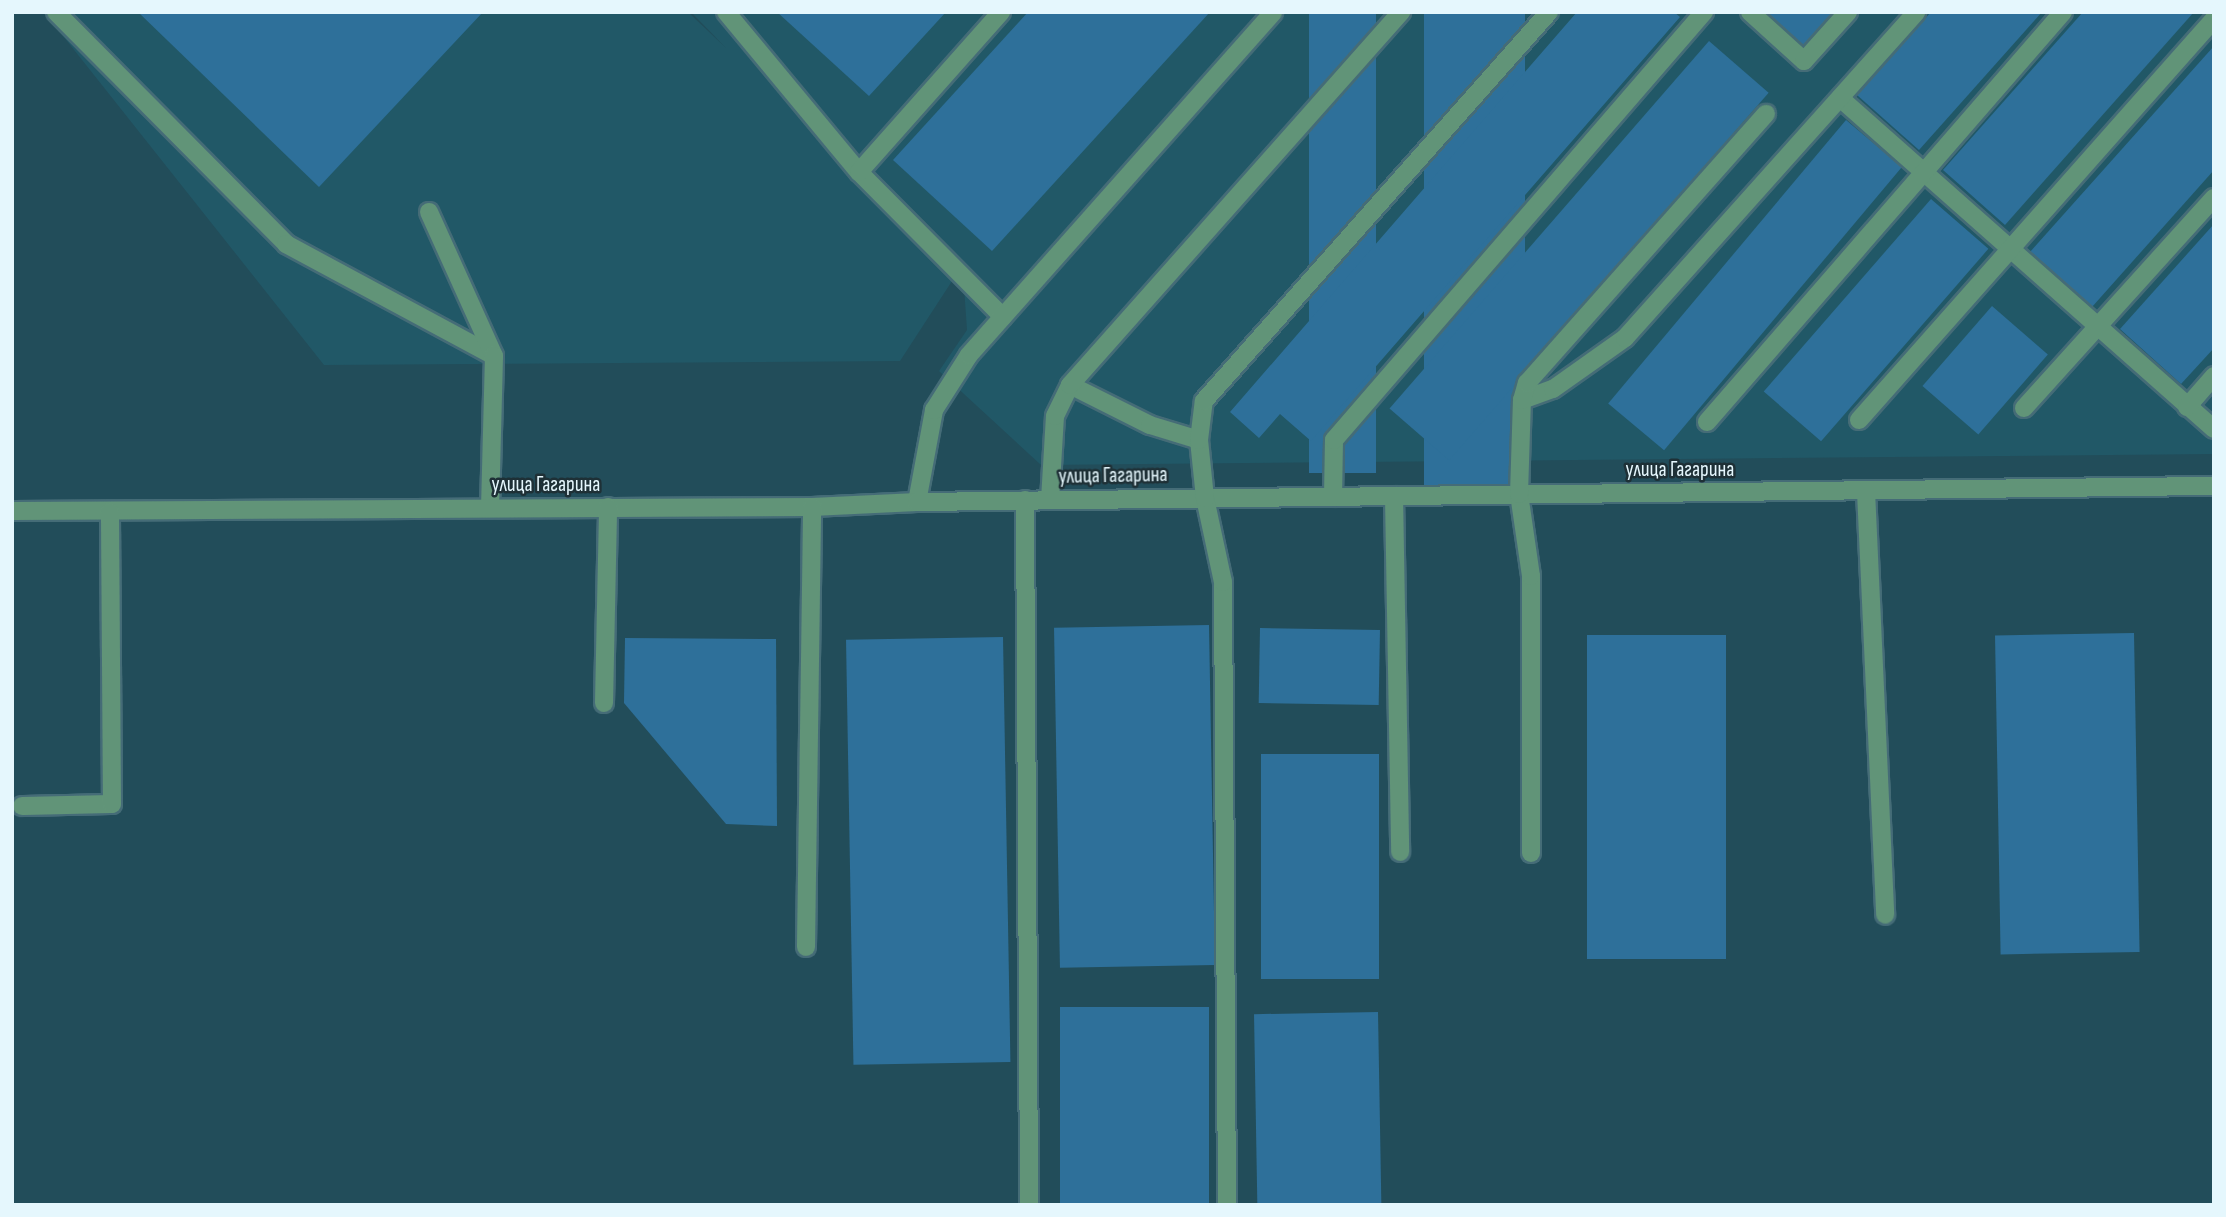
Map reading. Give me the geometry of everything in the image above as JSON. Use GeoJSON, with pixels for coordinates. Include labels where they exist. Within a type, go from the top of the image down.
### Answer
{"type":"FeatureCollection","features":[{"type":"Feature","properties":{"kind":"street"},"geometry":{"type":"LineString","coordinates":[[56,12],[286,244],[494,356]]}},
{"type":"Feature","properties":{"kind":"street"},"geometry":{"type":"LineString","coordinates":[[726,12],[859,172],[1003,317]]}},
{"type":"Feature","properties":{"kind":"street"},"geometry":{"type":"LineString","coordinates":[[859,172],[1001,12]]}},
{"type":"Feature","properties":{"kind":"street"},"geometry":{"type":"LineString","coordinates":[[917,502],[934,410],[969,355],[1273,12]]}},
{"type":"Feature","properties":{"kind":"street"},"geometry":{"type":"LineString","coordinates":[[1050,500],[1055,416],[1070,385],[1401,12]]}},
{"type":"Feature","properties":{"kind":"street"},"geometry":{"type":"LineString","coordinates":[[1227,1205],[1223,582],[1205,498],[1199,440],[1204,401],[1549,12]]}},
{"type":"Feature","properties":{"kind":"street"},"geometry":{"type":"LineString","coordinates":[[1334,497],[1334,440],[1704,12]]}},
{"type":"Feature","properties":{"kind":"street"},"geometry":{"type":"LineString","coordinates":[[1750,12],[1804,61],[1848,12]]}},
{"type":"Feature","properties":{"kind":"street"},"geometry":{"type":"LineString","coordinates":[[1522,400],[1553,389],[1625,338],[1916,12]]}},
{"type":"Feature","properties":{"kind":"street"},"geometry":{"type":"LineString","coordinates":[[1707,422],[1922,171],[2063,12]]}},
{"type":"Feature","properties":{"kind":"street"},"geometry":{"type":"LineString","coordinates":[[1859,420],[2214,19]]}},
{"type":"Feature","properties":{"kind":"street"},"geometry":{"type":"LineString","coordinates":[[1840,98],[2214,429]]}},
{"type":"Feature","properties":{"kind":"street"},"geometry":{"type":"LineString","coordinates":[[1531,853],[1531,576],[1519,494],[1522,400],[1527,383],[1766,114]]}},
{"type":"Feature","properties":{"kind":"street"},"geometry":{"type":"LineString","coordinates":[[2024,408],[2214,198]]}},
{"type":"Feature","properties":{"kind":"street"},"geometry":{"type":"LineString","coordinates":[[429,212],[494,356],[490,508]]}},
{"type":"Feature","properties":{"kind":"street"},"geometry":{"type":"LineString","coordinates":[[2187,407],[2214,376]]}},
{"type":"Feature","properties":{"kind":"street"},"geometry":{"type":"LineString","coordinates":[[1070,385],[1150,425],[1199,440]]}},
{"type":"Feature","properties":{"kind":"street","name":"улица Гагарина"},"geometry":{"type":"LineString","coordinates":[[12,511],[812,507],[1025,500],[2214,486]]}},
{"type":"Feature","properties":{"kind":"street"},"geometry":{"type":"LineString","coordinates":[[1866,491],[1885,915]]}},
{"type":"Feature","properties":{"kind":"street"},"geometry":{"type":"LineString","coordinates":[[1394,496],[1400,852]]}},
{"type":"Feature","properties":{"kind":"street"},"geometry":{"type":"LineString","coordinates":[[1025,500],[1029,1204]]}},
{"type":"Feature","properties":{"kind":"street"},"geometry":{"type":"LineString","coordinates":[[806,947],[812,507]]}},
{"type":"Feature","properties":{"kind":"street"},"geometry":{"type":"LineString","coordinates":[[604,703],[608,508]]}},
{"type":"Feature","properties":{"kind":"street"},"geometry":{"type":"LineString","coordinates":[[22,806],[112,804],[110,512]]}},
{"type":"Feature","properties":{"kind":"shaded area"},"geometry":{"type":"Polygon","coordinates":[[[44,12],[688,12],[726,48],[691,12],[2214,12],[2214,454],[1041,465],[939,371],[967,330],[964,287],[954,278],[900,361],[324,365],[44,12]]]}},
{"type":"Feature","properties":{"kind":"building"},"geometry":{"type":"Polygon","coordinates":[[[138,12],[483,12],[319,187],[138,12]]]}},
{"type":"Feature","properties":{"kind":"building"},"geometry":{"type":"Polygon","coordinates":[[[777,12],[946,12],[869,96],[777,12]]]}},
{"type":"Feature","properties":{"kind":"building"},"geometry":{"type":"Polygon","coordinates":[[[1028,12],[1210,12],[992,251],[893,160],[1028,12]]]}},
{"type":"Feature","properties":{"kind":"building"},"geometry":{"type":"Polygon","coordinates":[[[1309,12],[1376,12],[1376,473],[1309,473],[1309,12]]]}},
{"type":"Feature","properties":{"kind":"building"},"geometry":{"type":"Polygon","coordinates":[[[1424,12],[1525,12],[1525,492],[1424,492],[1424,12]]]}},
{"type":"Feature","properties":{"kind":"building"},"geometry":{"type":"Polygon","coordinates":[[[1577,12],[1674,12],[1680,17],[1311,441],[1280,414],[1259,438],[1230,412],[1577,12]]]}},
{"type":"Feature","properties":{"kind":"building"},"geometry":{"type":"Polygon","coordinates":[[[1762,12],[1836,12],[1803,49],[1762,12]]]}},
{"type":"Feature","properties":{"kind":"building"},"geometry":{"type":"Polygon","coordinates":[[[1931,12],[2042,12],[1919,150],[1857,95],[1931,12]]]}},
{"type":"Feature","properties":{"kind":"building"},"geometry":{"type":"Polygon","coordinates":[[[2083,12],[2194,12],[2005,225],[1943,170],[2083,12]]]}},
{"type":"Feature","properties":{"kind":"building"},"geometry":{"type":"Polygon","coordinates":[[[1709,41],[1769,93],[1449,460],[1389,409],[1709,41]]]}},
{"type":"Feature","properties":{"kind":"building"},"geometry":{"type":"Polygon","coordinates":[[[2214,46],[2214,170],[2092,307],[2030,252],[2214,46]]]}},
{"type":"Feature","properties":{"kind":"building"},"geometry":{"type":"Polygon","coordinates":[[[1846,120],[1902,167],[1664,450],[1608,403],[1846,120]]]}},
{"type":"Feature","properties":{"kind":"building"},"geometry":{"type":"Polygon","coordinates":[[[1931,199],[1988,249],[1821,441],[1764,391],[1931,199]]]}},
{"type":"Feature","properties":{"kind":"building"},"geometry":{"type":"Polygon","coordinates":[[[2214,224],[2214,348],[2181,384],[2120,329],[2214,224]]]}},
{"type":"Feature","properties":{"kind":"building"},"geometry":{"type":"Polygon","coordinates":[[[1992,306],[2048,355],[1978,435],[1922,386],[1992,306]]]}},
{"type":"Feature","properties":{"kind":"building"},"geometry":{"type":"Polygon","coordinates":[[[1209,625],[1215,965],[1060,968],[1054,628],[1209,625]]]}},
{"type":"Feature","properties":{"kind":"building"},"geometry":{"type":"Polygon","coordinates":[[[1260,628],[1380,630],[1379,705],[1259,703],[1260,628]]]}},
{"type":"Feature","properties":{"kind":"building"},"geometry":{"type":"Polygon","coordinates":[[[2134,633],[2140,952],[2001,954],[1995,635],[2134,633]]]}},
{"type":"Feature","properties":{"kind":"building"},"geometry":{"type":"Polygon","coordinates":[[[1587,635],[1726,635],[1726,959],[1587,959],[1587,635]]]}},
{"type":"Feature","properties":{"kind":"building"},"geometry":{"type":"Polygon","coordinates":[[[1003,637],[1010,1062],[853,1065],[846,640],[1003,637]]]}},
{"type":"Feature","properties":{"kind":"building"},"geometry":{"type":"Polygon","coordinates":[[[625,638],[776,639],[777,826],[726,824],[624,703],[625,638]]]}},
{"type":"Feature","properties":{"kind":"building"},"geometry":{"type":"Polygon","coordinates":[[[1261,754],[1379,754],[1379,979],[1261,979],[1261,754]]]}},
{"type":"Feature","properties":{"kind":"building"},"geometry":{"type":"Polygon","coordinates":[[[1060,1007],[1209,1007],[1209,1205],[1060,1205],[1060,1007]]]}},
{"type":"Feature","properties":{"kind":"building"},"geometry":{"type":"Polygon","coordinates":[[[1378,1012],[1381,1205],[1257,1205],[1254,1014],[1378,1012]]]}}]}
